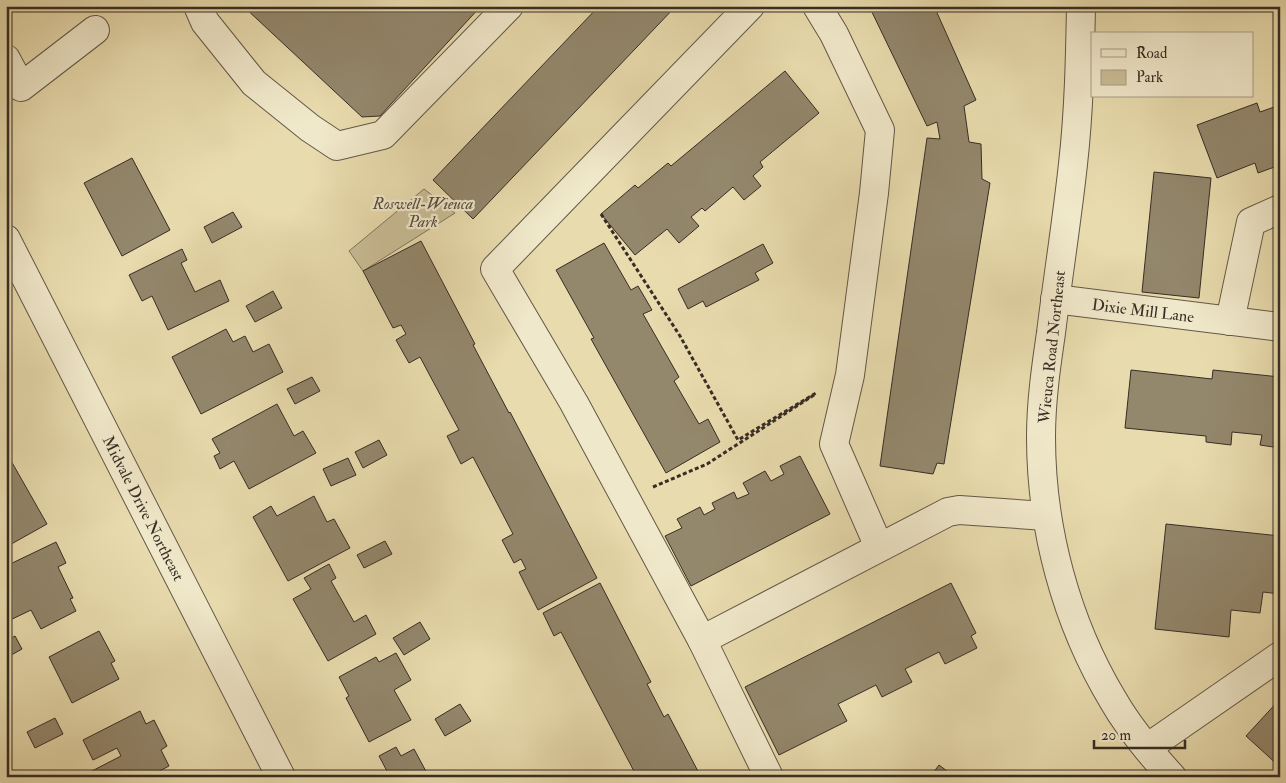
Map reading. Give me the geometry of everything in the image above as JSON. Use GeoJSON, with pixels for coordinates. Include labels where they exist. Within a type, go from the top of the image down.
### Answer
{"type":"FeatureCollection","features":[{"type":"Feature","properties":{"kind":"street"},"geometry":{"type":"LineString","coordinates":[[198,6],[205,22],[254,83],[310,128],[337,146],[383,135],[509,6]]}},
{"type":"Feature","properties":{"kind":"street"},"geometry":{"type":"LineString","coordinates":[[750,6],[495,269],[574,403],[702,640],[769,777]]}},
{"type":"Feature","properties":{"kind":"street"},"geometry":{"type":"LineString","coordinates":[[817,6],[834,34],[880,130],[874,193],[850,375],[834,444],[879,548]]}},
{"type":"Feature","properties":{"kind":"street","name":"Wieuca Road Northeast"},"geometry":{"type":"LineString","coordinates":[[1081,6],[1080,91],[1076,137],[1044,387],[1041,438],[1046,516],[1065,594],[1086,648],[1113,700],[1147,748],[1172,777]]}},
{"type":"Feature","properties":{"kind":"street"},"geometry":{"type":"LineString","coordinates":[[6,59],[21,87],[95,30]]}},
{"type":"Feature","properties":{"kind":"street"},"geometry":{"type":"LineString","coordinates":[[1230,321],[1251,222],[1280,209]]}},
{"type":"Feature","properties":{"kind":"street","name":"Midvale Drive Northeast"},"geometry":{"type":"LineString","coordinates":[[9,250],[281,777]]}},
{"type":"Feature","properties":{"kind":"street","name":"Dixie Mill Lane"},"geometry":{"type":"LineString","coordinates":[[1055,299],[1280,327]]}},
{"type":"Feature","properties":{"kind":"street"},"geometry":{"type":"LineString","coordinates":[[702,640],[948,512],[959,510],[1046,516]]}},
{"type":"Feature","properties":{"kind":"street"},"geometry":{"type":"LineString","coordinates":[[1147,748],[1280,656]]}},
{"type":"Feature","properties":{"kind":"path"},"geometry":{"type":"LineString","coordinates":[[601,214],[680,336],[738,440],[818,392],[707,464],[625,498]]}},
{"type":"Feature","properties":{"kind":"green space","name":"Roswell-Wieuca Park"},"geometry":{"type":"Polygon","coordinates":[[[424,189],[455,213],[363,271],[349,251],[424,189]]]}},
{"type":"Feature","properties":{"kind":"building"},"geometry":{"type":"Polygon","coordinates":[[[78,6],[90,6],[86,12],[78,6]]]}},
{"type":"Feature","properties":{"kind":"building"},"geometry":{"type":"Polygon","coordinates":[[[243,6],[481,6],[380,116],[362,117],[243,6]]]}},
{"type":"Feature","properties":{"kind":"building"},"geometry":{"type":"Polygon","coordinates":[[[599,6],[676,6],[473,219],[433,180],[599,6]]]}},
{"type":"Feature","properties":{"kind":"building"},"geometry":{"type":"Polygon","coordinates":[[[869,6],[934,6],[976,100],[964,106],[969,142],[981,144],[982,179],[990,183],[944,464],[937,463],[933,474],[880,466],[927,138],[940,139],[937,122],[927,126],[869,6]]]}},
{"type":"Feature","properties":{"kind":"building"},"geometry":{"type":"Polygon","coordinates":[[[785,71],[819,113],[760,162],[763,167],[753,176],[761,186],[744,200],[733,187],[705,211],[702,208],[691,217],[699,226],[679,243],[667,229],[635,255],[601,214],[635,185],[638,188],[668,163],[671,166],[785,71]]]}},
{"type":"Feature","properties":{"kind":"building"},"geometry":{"type":"Polygon","coordinates":[[[1257,103],[1260,112],[1280,105],[1280,165],[1258,173],[1255,163],[1217,178],[1197,125],[1257,103]]]}},
{"type":"Feature","properties":{"kind":"building"},"geometry":{"type":"Polygon","coordinates":[[[132,158],[170,230],[122,256],[84,183],[132,158]]]}},
{"type":"Feature","properties":{"kind":"building"},"geometry":{"type":"Polygon","coordinates":[[[1154,172],[1211,178],[1199,298],[1142,292],[1154,172]]]}},
{"type":"Feature","properties":{"kind":"building"},"geometry":{"type":"Polygon","coordinates":[[[233,212],[242,227],[212,243],[204,227],[233,212]]]}},
{"type":"Feature","properties":{"kind":"building"},"geometry":{"type":"Polygon","coordinates":[[[421,241],[475,344],[473,345],[597,578],[538,610],[519,572],[526,569],[521,559],[514,563],[502,540],[513,534],[473,457],[461,464],[447,436],[459,430],[420,357],[409,363],[396,340],[406,334],[401,325],[393,328],[363,271],[421,241]]]}},
{"type":"Feature","properties":{"kind":"building"},"geometry":{"type":"Polygon","coordinates":[[[604,243],[631,290],[638,286],[652,310],[643,314],[679,377],[674,381],[699,424],[708,419],[720,442],[666,473],[591,339],[594,338],[556,270],[604,243]]]}},
{"type":"Feature","properties":{"kind":"building"},"geometry":{"type":"Polygon","coordinates":[[[763,244],[773,263],[755,273],[759,280],[706,307],[703,301],[688,309],[678,289],[763,244]]]}},
{"type":"Feature","properties":{"kind":"building"},"geometry":{"type":"Polygon","coordinates":[[[182,249],[187,260],[181,263],[195,292],[220,280],[229,301],[168,330],[152,296],[142,301],[129,275],[182,249]]]}},
{"type":"Feature","properties":{"kind":"building"},"geometry":{"type":"Polygon","coordinates":[[[273,291],[282,308],[255,322],[246,306],[273,291]]]}},
{"type":"Feature","properties":{"kind":"building"},"geometry":{"type":"Polygon","coordinates":[[[226,329],[233,342],[245,336],[253,352],[269,344],[283,372],[201,414],[172,357],[226,329]]]}},
{"type":"Feature","properties":{"kind":"building"},"geometry":{"type":"Polygon","coordinates":[[[1131,370],[1212,379],[1213,370],[1280,377],[1280,448],[1260,445],[1262,435],[1232,432],[1231,445],[1206,442],[1206,436],[1125,428],[1131,370]]]}},
{"type":"Feature","properties":{"kind":"building"},"geometry":{"type":"Polygon","coordinates":[[[312,377],[320,391],[295,404],[287,389],[312,377]]]}},
{"type":"Feature","properties":{"kind":"building"},"geometry":{"type":"Polygon","coordinates":[[[277,404],[294,436],[303,431],[316,453],[249,489],[234,461],[220,469],[214,456],[220,453],[212,439],[277,404]]]}},
{"type":"Feature","properties":{"kind":"building"},"geometry":{"type":"Polygon","coordinates":[[[379,440],[387,455],[363,468],[355,452],[379,440]]]}},
{"type":"Feature","properties":{"kind":"building"},"geometry":{"type":"Polygon","coordinates":[[[800,456],[830,514],[691,586],[665,536],[682,528],[677,519],[700,507],[704,515],[715,509],[712,503],[734,492],[737,499],[749,494],[743,483],[765,471],[771,481],[784,474],[780,466],[800,456]]]}},
{"type":"Feature","properties":{"kind":"building"},"geometry":{"type":"Polygon","coordinates":[[[348,458],[356,475],[331,486],[323,469],[348,458]]]}},
{"type":"Feature","properties":{"kind":"building"},"geometry":{"type":"Polygon","coordinates":[[[10,459],[47,524],[6,547],[6,461],[10,459]]]}},
{"type":"Feature","properties":{"kind":"building"},"geometry":{"type":"Polygon","coordinates":[[[314,496],[327,522],[334,519],[350,548],[288,581],[253,517],[271,506],[277,516],[314,496]]]}},
{"type":"Feature","properties":{"kind":"building"},"geometry":{"type":"Polygon","coordinates":[[[1166,524],[1280,536],[1280,594],[1263,592],[1260,613],[1231,610],[1229,637],[1155,629],[1166,524]]]}},
{"type":"Feature","properties":{"kind":"building"},"geometry":{"type":"Polygon","coordinates":[[[385,541],[392,554],[364,568],[357,555],[385,541]]]}},
{"type":"Feature","properties":{"kind":"building"},"geometry":{"type":"Polygon","coordinates":[[[56,542],[66,563],[58,567],[73,598],[70,599],[76,611],[41,629],[31,610],[6,622],[6,566],[56,542]]]}},
{"type":"Feature","properties":{"kind":"building"},"geometry":{"type":"Polygon","coordinates":[[[329,564],[336,578],[331,581],[354,622],[366,615],[376,634],[328,661],[293,599],[311,589],[304,578],[329,564]]]}},
{"type":"Feature","properties":{"kind":"building"},"geometry":{"type":"Polygon","coordinates":[[[600,583],[651,682],[647,684],[664,717],[668,714],[701,777],[637,777],[561,632],[554,636],[543,613],[600,583]]]}},
{"type":"Feature","properties":{"kind":"building"},"geometry":{"type":"Polygon","coordinates":[[[951,583],[976,633],[971,636],[977,648],[945,664],[939,652],[905,669],[912,682],[882,697],[876,685],[838,704],[847,721],[779,755],[745,687],[951,583]]]}},
{"type":"Feature","properties":{"kind":"building"},"geometry":{"type":"Polygon","coordinates":[[[420,622],[430,639],[404,655],[393,638],[420,622]]]}},
{"type":"Feature","properties":{"kind":"building"},"geometry":{"type":"Polygon","coordinates":[[[99,631],[115,661],[111,663],[119,679],[72,703],[49,657],[99,631]]]}},
{"type":"Feature","properties":{"kind":"building"},"geometry":{"type":"Polygon","coordinates":[[[15,636],[22,649],[6,658],[6,641],[15,636]]]}},
{"type":"Feature","properties":{"kind":"building"},"geometry":{"type":"Polygon","coordinates":[[[396,653],[411,680],[394,690],[411,720],[369,742],[346,698],[349,696],[339,677],[376,657],[379,662],[396,653]]]}},
{"type":"Feature","properties":{"kind":"building"},"geometry":{"type":"Polygon","coordinates":[[[1280,699],[1280,767],[1246,736],[1280,699]]]}},
{"type":"Feature","properties":{"kind":"building"},"geometry":{"type":"Polygon","coordinates":[[[460,704],[471,721],[445,736],[435,719],[460,704]]]}},
{"type":"Feature","properties":{"kind":"building"},"geometry":{"type":"Polygon","coordinates":[[[140,711],[146,724],[154,720],[167,746],[161,750],[169,766],[148,777],[90,777],[88,773],[121,756],[117,748],[93,760],[83,740],[140,711]]]}},
{"type":"Feature","properties":{"kind":"building"},"geometry":{"type":"Polygon","coordinates":[[[55,718],[63,734],[35,748],[27,732],[55,718]]]}},
{"type":"Feature","properties":{"kind":"building"},"geometry":{"type":"Polygon","coordinates":[[[396,747],[401,756],[414,749],[429,777],[385,777],[389,775],[379,756],[396,747]]]}},
{"type":"Feature","properties":{"kind":"building"},"geometry":{"type":"Polygon","coordinates":[[[939,765],[955,777],[930,777],[939,765]]]}}]}
